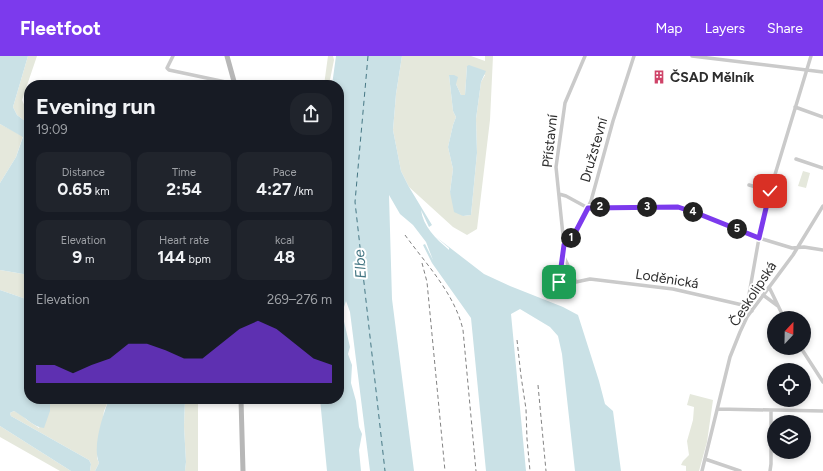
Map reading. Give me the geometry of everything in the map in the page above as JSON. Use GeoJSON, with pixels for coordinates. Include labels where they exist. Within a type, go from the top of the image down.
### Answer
{"type":"FeatureCollection","features":[{"type":"Feature","properties":{"kind":"street"},"geometry":{"type":"LineString","coordinates":[[173,56],[166,68],[169,70],[213,80]]}},
{"type":"Feature","properties":{"kind":"street"},"geometry":{"type":"LineString","coordinates":[[227,56],[234,80]]}},
{"type":"Feature","properties":{"kind":"street","name":"Přístavní"},"geometry":{"type":"LineString","coordinates":[[559,282],[561,265],[564,257],[564,245],[556,167],[565,103],[585,56]]}},
{"type":"Feature","properties":{"kind":"street","name":"Družstevní"},"geometry":{"type":"LineString","coordinates":[[564,245],[576,231],[591,201],[615,114],[634,56]]}},
{"type":"Feature","properties":{"kind":"street"},"geometry":{"type":"LineString","coordinates":[[692,56],[823,72]]}},
{"type":"Feature","properties":{"kind":"street"},"geometry":{"type":"LineString","coordinates":[[752,311],[747,306],[759,238],[770,191],[811,56]]}},
{"type":"Feature","properties":{"kind":"street"},"geometry":{"type":"LineString","coordinates":[[795,107],[823,117]]}},
{"type":"Feature","properties":{"kind":"street"},"geometry":{"type":"LineString","coordinates":[[796,159],[823,168]]}},
{"type":"Feature","properties":{"kind":"street"},"geometry":{"type":"LineString","coordinates":[[750,185],[770,191]]}},
{"type":"Feature","properties":{"kind":"street"},"geometry":{"type":"LineString","coordinates":[[559,194],[566,196],[588,208],[678,207],[759,238],[792,248],[804,247],[823,250]]}},
{"type":"Feature","properties":{"kind":"street","name":"Českolipská"},"geometry":{"type":"LineString","coordinates":[[702,471],[730,357],[740,332],[752,311],[797,248],[823,206]]}},
{"type":"Feature","properties":{"kind":"street","name":"Přístavní"},"geometry":{"type":"LineString","coordinates":[[564,257],[576,282]]}},
{"type":"Feature","properties":{"kind":"street","name":"Loděnická"},"geometry":{"type":"LineString","coordinates":[[576,282],[590,279],[673,289],[747,306]]}},
{"type":"Feature","properties":{"kind":"street"},"geometry":{"type":"LineString","coordinates":[[769,287],[781,311]]}},
{"type":"Feature","properties":{"kind":"street"},"geometry":{"type":"LineString","coordinates":[[763,295],[779,307]]}},
{"type":"Feature","properties":{"kind":"street"},"geometry":{"type":"LineString","coordinates":[[806,355],[823,382]]}},
{"type":"Feature","properties":{"kind":"street"},"geometry":{"type":"LineString","coordinates":[[241,404],[243,471]]}},
{"type":"Feature","properties":{"kind":"street"},"geometry":{"type":"LineString","coordinates":[[718,409],[823,411]]}},
{"type":"Feature","properties":{"kind":"street"},"geometry":{"type":"LineString","coordinates":[[770,471],[771,410]]}},
{"type":"Feature","properties":{"kind":"street"},"geometry":{"type":"LineString","coordinates":[[705,459],[740,471]]}},
{"type":"Feature","properties":{"kind":"shaded area"},"geometry":{"type":"Polygon","coordinates":[[[28,56],[37,56],[29,80],[24,80],[24,94],[22,100],[24,104],[24,120],[17,115],[13,107],[28,56]]]}},
{"type":"Feature","properties":{"kind":"shaded area"},"geometry":{"type":"Polygon","coordinates":[[[328,56],[333,56],[334,60],[330,80],[325,80],[328,56]]]}},
{"type":"Feature","properties":{"kind":"shaded area"},"geometry":{"type":"Polygon","coordinates":[[[402,56],[471,56],[485,61],[485,56],[493,56],[490,120],[477,229],[467,235],[453,227],[409,187],[401,171],[393,130],[396,94],[402,56]],[[467,66],[465,95],[461,95],[456,84],[449,75],[453,111],[456,117],[448,147],[453,169],[450,192],[463,216],[471,215],[477,153],[476,119],[481,82],[485,75],[467,66]]]}},
{"type":"Feature","properties":{"kind":"shaded area"},"geometry":{"type":"Polygon","coordinates":[[[0,124],[23,136],[16,157],[0,183],[0,124]]]}},
{"type":"Feature","properties":{"kind":"shaded area"},"geometry":{"type":"Polygon","coordinates":[[[803,171],[810,173],[806,188],[798,186],[803,171]]]}},
{"type":"Feature","properties":{"kind":"shaded area"},"geometry":{"type":"Polygon","coordinates":[[[0,270],[24,274],[24,298],[0,290],[0,270]]]}},
{"type":"Feature","properties":{"kind":"shaded area"},"geometry":{"type":"Polygon","coordinates":[[[690,394],[713,400],[707,442],[699,471],[686,471],[686,466],[681,465],[689,455],[687,441],[693,420],[694,407],[687,405],[690,394]]]}},
{"type":"Feature","properties":{"kind":"shaded area"},"geometry":{"type":"Polygon","coordinates":[[[48,404],[107,404],[104,411],[97,458],[99,463],[95,471],[90,471],[91,464],[89,460],[11,416],[10,413],[14,411],[20,414],[39,428],[48,404]]]}},
{"type":"Feature","properties":{"kind":"shaded area"},"geometry":{"type":"Polygon","coordinates":[[[185,404],[198,404],[198,471],[185,471],[185,404]]]}},
{"type":"Feature","properties":{"kind":"shaded area"},"geometry":{"type":"Polygon","coordinates":[[[0,426],[71,471],[60,471],[0,437],[0,426]]]}},
{"type":"Feature","properties":{"kind":"water"},"geometry":{"type":"Polygon","coordinates":[[[0,56],[28,56],[13,107],[17,115],[24,120],[24,274],[0,270],[0,183],[16,157],[23,137],[0,124],[0,56]]]}},
{"type":"Feature","properties":{"kind":"water","name":"Elbe"},"geometry":{"type":"Polygon","coordinates":[[[336,56],[402,56],[396,94],[393,130],[401,171],[432,225],[429,227],[421,210],[427,227],[436,237],[484,274],[563,307],[578,315],[605,404],[613,411],[621,471],[575,471],[562,354],[558,336],[550,327],[520,309],[511,314],[526,471],[486,471],[471,318],[432,263],[423,245],[425,244],[433,260],[426,242],[413,225],[400,214],[389,195],[392,299],[414,471],[370,471],[350,312],[346,301],[344,307],[344,80],[333,80],[336,56]],[[436,237],[449,250],[449,248],[436,237]]]}},
{"type":"Feature","properties":{"kind":"water"},"geometry":{"type":"Polygon","coordinates":[[[469,65],[486,71],[481,82],[476,119],[477,153],[471,215],[463,216],[454,212],[450,192],[453,169],[448,147],[456,117],[453,111],[449,75],[458,77],[456,84],[461,95],[465,95],[467,66],[469,65]]]}},
{"type":"Feature","properties":{"kind":"water"},"geometry":{"type":"Polygon","coordinates":[[[0,290],[24,298],[24,404],[50,404],[50,411],[44,428],[32,424],[14,411],[10,413],[11,416],[89,460],[91,464],[90,471],[71,471],[0,426],[0,290]]]}},
{"type":"Feature","properties":{"kind":"water"},"geometry":{"type":"Polygon","coordinates":[[[344,322],[350,347],[348,354],[352,365],[351,383],[356,401],[359,427],[362,434],[359,450],[361,471],[327,471],[320,404],[344,404],[344,322]]]}},
{"type":"Feature","properties":{"kind":"water"},"geometry":{"type":"Polygon","coordinates":[[[107,404],[185,404],[185,471],[95,471],[99,463],[97,448],[99,431],[107,404]]]}},
{"type":"Feature","properties":{"kind":"ferry route"},"geometry":{"type":"LineString","coordinates":[[368,56],[355,202],[385,471]]}},
{"type":"Feature","properties":{"kind":"railway"},"geometry":{"type":"LineString","coordinates":[[405,235],[447,292],[454,304],[463,330],[476,471]]}},
{"type":"Feature","properties":{"kind":"railway"},"geometry":{"type":"LineString","coordinates":[[422,263],[427,282],[445,471]]}},
{"type":"Feature","properties":{"kind":"railway"},"geometry":{"type":"LineString","coordinates":[[517,340],[526,409],[530,471]]}},
{"type":"Feature","properties":{"kind":"railway"},"geometry":{"type":"LineString","coordinates":[[538,385],[546,471]]}},
{"type":"Feature","properties":{"kind":"place","name":"ČSAD Mělník"},"geometry":{"type":"Point","coordinates":[659,77]}},
{"type":"Feature","properties":{"kind":"route"},"geometry":{"type":"LineString","coordinates":[[559,282],[561,265],[564,257],[564,245],[576,231],[588,208],[678,207],[759,238],[770,191]]}}]}
